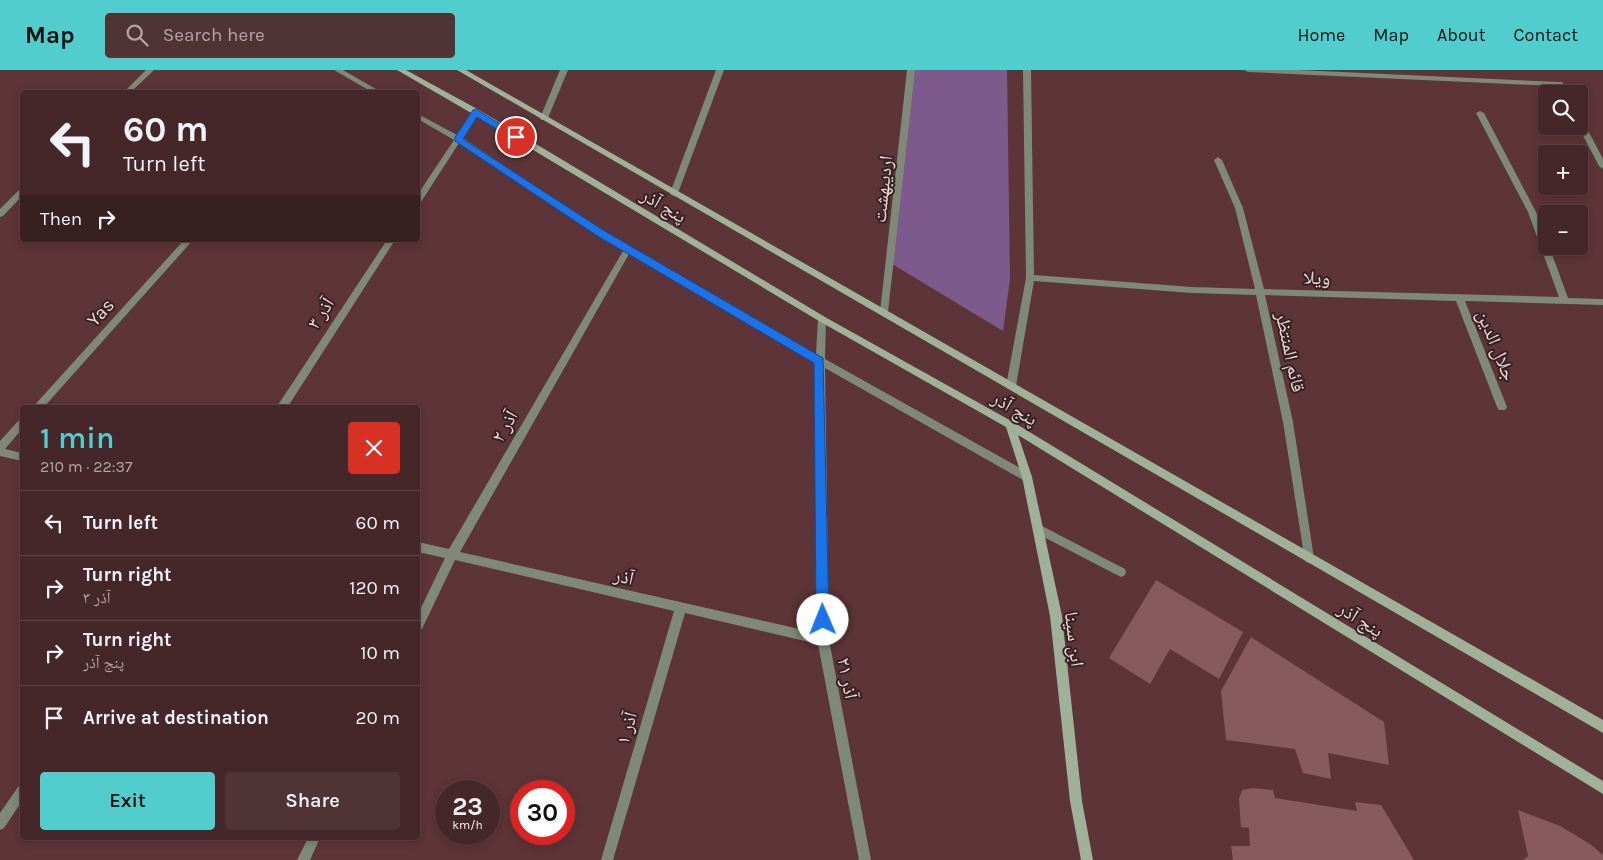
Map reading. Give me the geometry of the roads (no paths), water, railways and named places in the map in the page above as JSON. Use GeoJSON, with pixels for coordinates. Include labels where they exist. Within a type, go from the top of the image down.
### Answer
{"type":"FeatureCollection","features":[{"type":"Feature","properties":{"kind":"main road","name":"پنج آذر"},"geometry":{"type":"LineString","coordinates":[[401,70],[476,112],[822,319],[1010,425],[1603,788]]}},
{"type":"Feature","properties":{"kind":"main road","name":"پنج آذر"},"geometry":{"type":"LineString","coordinates":[[461,70],[1603,727]]}},
{"type":"Feature","properties":{"kind":"main road","name":"ابن سینا"},"geometry":{"type":"LineString","coordinates":[[1010,425],[1027,477],[1056,616],[1076,801],[1087,860]]}},
{"type":"Feature","properties":{"kind":"street"},"geometry":{"type":"LineString","coordinates":[[129,90],[150,70]]}},
{"type":"Feature","properties":{"kind":"street"},"geometry":{"type":"LineString","coordinates":[[338,70],[373,90]]}},
{"type":"Feature","properties":{"kind":"street"},"geometry":{"type":"LineString","coordinates":[[674,193],[720,70]]}},
{"type":"Feature","properties":{"kind":"street","name":"اردیبهشت"},"geometry":{"type":"LineString","coordinates":[[884,312],[911,70]]}},
{"type":"Feature","properties":{"kind":"street"},"geometry":{"type":"LineString","coordinates":[[1011,386],[1030,278],[1027,70]]}},
{"type":"Feature","properties":{"kind":"street"},"geometry":{"type":"LineString","coordinates":[[1248,70],[1560,85]]}},
{"type":"Feature","properties":{"kind":"street"},"geometry":{"type":"LineString","coordinates":[[544,118],[562,71]]}},
{"type":"Feature","properties":{"kind":"street"},"geometry":{"type":"LineString","coordinates":[[420,197],[476,112]]}},
{"type":"Feature","properties":{"kind":"street"},"geometry":{"type":"LineString","coordinates":[[1480,113],[1532,212],[1565,301]]}},
{"type":"Feature","properties":{"kind":"street"},"geometry":{"type":"LineString","coordinates":[[420,117],[458,139],[599,233],[820,361],[1027,477]]}},
{"type":"Feature","properties":{"kind":"street"},"geometry":{"type":"LineString","coordinates":[[1586,135],[1603,166]]}},
{"type":"Feature","properties":{"kind":"street","name":"قائم المنتظر"},"geometry":{"type":"LineString","coordinates":[[1218,160],[1239,208],[1260,292],[1288,422],[1308,558]]}},
{"type":"Feature","properties":{"kind":"street"},"geometry":{"type":"LineString","coordinates":[[0,214],[20,194]]}},
{"type":"Feature","properties":{"kind":"street","name":"Yas"},"geometry":{"type":"LineString","coordinates":[[40,405],[187,242]]}},
{"type":"Feature","properties":{"kind":"street","name":"آذر ۳"},"geometry":{"type":"LineString","coordinates":[[283,405],[390,242]]}},
{"type":"Feature","properties":{"kind":"street","name":"آذر ۲"},"geometry":{"type":"LineString","coordinates":[[420,621],[452,555],[628,249]]}},
{"type":"Feature","properties":{"kind":"street","name":"ویلا"},"geometry":{"type":"LineString","coordinates":[[1030,278],[1192,290],[1603,302]]}},
{"type":"Feature","properties":{"kind":"street","name":"جلال الدین"},"geometry":{"type":"LineString","coordinates":[[1458,298],[1502,406]]}},
{"type":"Feature","properties":{"kind":"street","name":"آذر ۲۱"},"geometry":{"type":"LineString","coordinates":[[822,319],[820,361],[823,640],[865,860]]}},
{"type":"Feature","properties":{"kind":"street"},"geometry":{"type":"LineString","coordinates":[[0,448],[20,426]]}},
{"type":"Feature","properties":{"kind":"street"},"geometry":{"type":"LineString","coordinates":[[0,452],[20,457]]}},
{"type":"Feature","properties":{"kind":"street"},"geometry":{"type":"LineString","coordinates":[[1038,529],[1121,572]]}},
{"type":"Feature","properties":{"kind":"street","name":"آذر"},"geometry":{"type":"LineString","coordinates":[[420,547],[823,640]]}},
{"type":"Feature","properties":{"kind":"street","name":"آذر ۱"},"geometry":{"type":"LineString","coordinates":[[607,860],[681,607]]}},
{"type":"Feature","properties":{"kind":"street"},"geometry":{"type":"LineString","coordinates":[[0,824],[20,794]]}},
{"type":"Feature","properties":{"kind":"street"},"geometry":{"type":"LineString","coordinates":[[304,860],[313,840]]}}]}
